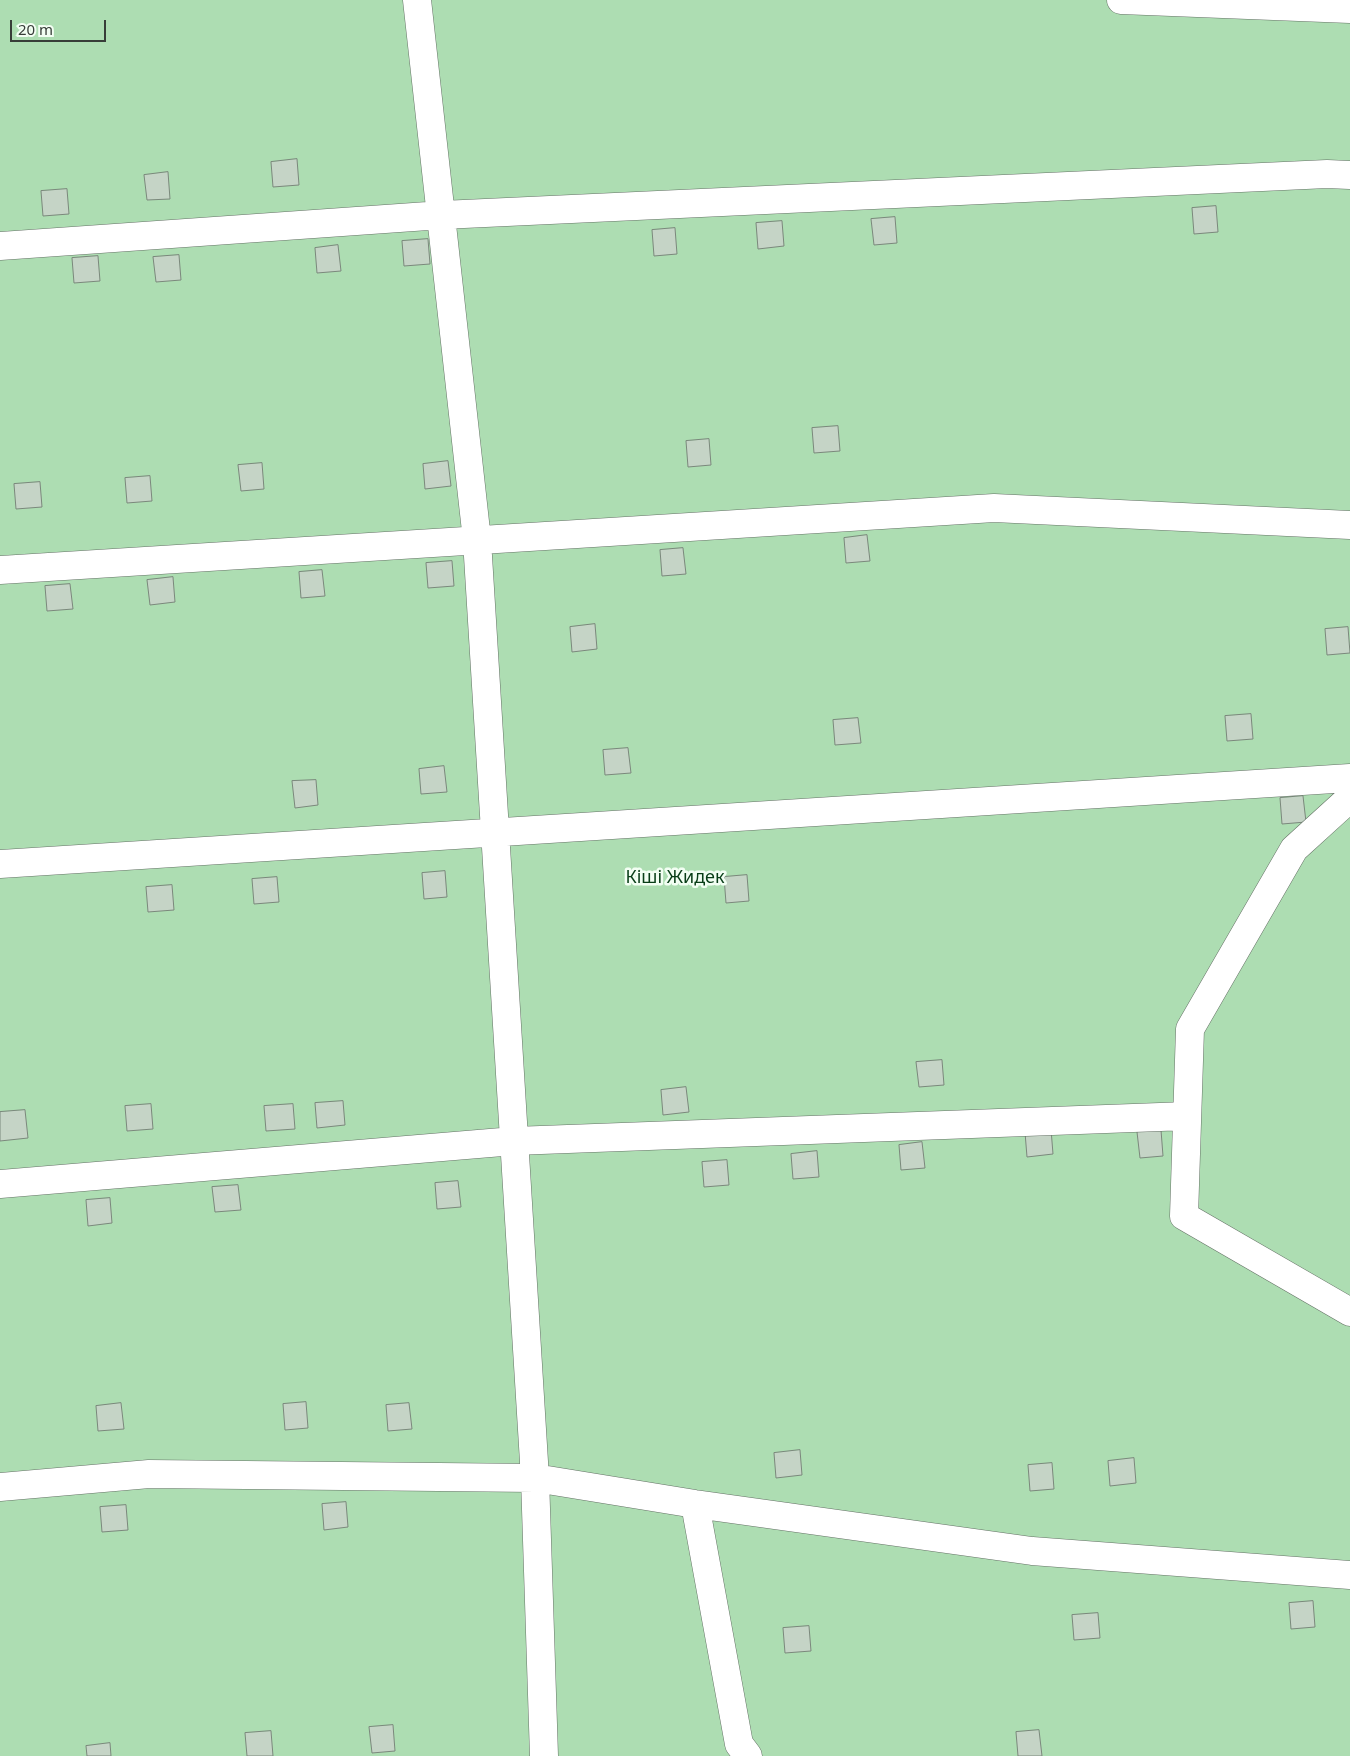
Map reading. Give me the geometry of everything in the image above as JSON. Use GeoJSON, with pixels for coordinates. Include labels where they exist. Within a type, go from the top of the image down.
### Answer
{"type":"FeatureCollection","features":[{"type":"Feature","properties":{"kind":"street"},"geometry":{"type":"LineString","coordinates":[[418,0],[477,540],[535,1478],[544,1756]]}},
{"type":"Feature","properties":{"kind":"street"},"geometry":{"type":"LineString","coordinates":[[1121,0],[1350,9]]}},
{"type":"Feature","properties":{"kind":"street"},"geometry":{"type":"LineString","coordinates":[[0,246],[442,215],[1307,175],[1350,175]]}},
{"type":"Feature","properties":{"kind":"street"},"geometry":{"type":"LineString","coordinates":[[0,570],[994,508],[1350,525]]}},
{"type":"Feature","properties":{"kind":"street"},"geometry":{"type":"LineString","coordinates":[[0,864],[1350,778]]}},
{"type":"Feature","properties":{"kind":"street"},"geometry":{"type":"LineString","coordinates":[[1350,798],[1294,849],[1190,1029],[1184,1216],[1350,1312]]}},
{"type":"Feature","properties":{"kind":"street"},"geometry":{"type":"LineString","coordinates":[[0,1184],[514,1141],[1187,1116]]}},
{"type":"Feature","properties":{"kind":"street"},"geometry":{"type":"LineString","coordinates":[[0,1487],[149,1474],[535,1478],[695,1504],[1032,1551],[1350,1575]]}},
{"type":"Feature","properties":{"kind":"street"},"geometry":{"type":"LineString","coordinates":[[695,1504],[739,1744],[748,1756]]}},
{"type":"Feature","properties":{"kind":"green space","name":"Кіші Жидек"},"geometry":{"type":"Polygon","coordinates":[[[0,0],[1350,0],[1350,1756],[0,1756],[0,0]]]}},
{"type":"Feature","properties":{"kind":"building"},"geometry":{"type":"Polygon","coordinates":[[[297,159],[299,185],[273,187],[271,162],[297,159]]]}},
{"type":"Feature","properties":{"kind":"building"},"geometry":{"type":"Polygon","coordinates":[[[168,172],[170,199],[147,200],[144,175],[168,172]]]}},
{"type":"Feature","properties":{"kind":"building"},"geometry":{"type":"Polygon","coordinates":[[[67,189],[69,214],[43,216],[41,191],[67,189]]]}},
{"type":"Feature","properties":{"kind":"building"},"geometry":{"type":"Polygon","coordinates":[[[1216,206],[1218,232],[1194,234],[1192,208],[1216,206]]]}},
{"type":"Feature","properties":{"kind":"building"},"geometry":{"type":"Polygon","coordinates":[[[895,217],[897,243],[874,245],[871,219],[895,217]]]}},
{"type":"Feature","properties":{"kind":"building"},"geometry":{"type":"Polygon","coordinates":[[[782,221],[784,246],[758,249],[756,223],[782,221]]]}},
{"type":"Feature","properties":{"kind":"building"},"geometry":{"type":"Polygon","coordinates":[[[675,228],[677,254],[654,256],[652,230],[675,228]]]}},
{"type":"Feature","properties":{"kind":"building"},"geometry":{"type":"Polygon","coordinates":[[[428,239],[430,264],[404,266],[402,241],[428,239]]]}},
{"type":"Feature","properties":{"kind":"building"},"geometry":{"type":"Polygon","coordinates":[[[338,245],[341,271],[317,273],[315,248],[338,245]]]}},
{"type":"Feature","properties":{"kind":"building"},"geometry":{"type":"Polygon","coordinates":[[[179,255],[181,280],[156,282],[153,257],[179,255]]]}},
{"type":"Feature","properties":{"kind":"building"},"geometry":{"type":"Polygon","coordinates":[[[98,256],[100,281],[74,283],[72,258],[98,256]]]}},
{"type":"Feature","properties":{"kind":"building"},"geometry":{"type":"Polygon","coordinates":[[[838,426],[840,451],[814,453],[812,428],[838,426]]]}},
{"type":"Feature","properties":{"kind":"building"},"geometry":{"type":"Polygon","coordinates":[[[709,439],[711,465],[688,467],[686,441],[709,439]]]}},
{"type":"Feature","properties":{"kind":"building"},"geometry":{"type":"Polygon","coordinates":[[[448,461],[451,486],[425,489],[423,464],[448,461]]]}},
{"type":"Feature","properties":{"kind":"building"},"geometry":{"type":"Polygon","coordinates":[[[262,463],[264,489],[241,491],[238,465],[262,463]]]}},
{"type":"Feature","properties":{"kind":"building"},"geometry":{"type":"Polygon","coordinates":[[[150,476],[152,501],[127,503],[125,478],[150,476]]]}},
{"type":"Feature","properties":{"kind":"building"},"geometry":{"type":"Polygon","coordinates":[[[40,482],[42,507],[16,509],[14,484],[40,482]]]}},
{"type":"Feature","properties":{"kind":"building"},"geometry":{"type":"Polygon","coordinates":[[[867,535],[870,561],[846,563],[844,538],[867,535]]]}},
{"type":"Feature","properties":{"kind":"building"},"geometry":{"type":"Polygon","coordinates":[[[683,548],[686,574],[662,576],[660,550],[683,548]]]}},
{"type":"Feature","properties":{"kind":"building"},"geometry":{"type":"Polygon","coordinates":[[[452,561],[454,586],[428,588],[426,563],[452,561]]]}},
{"type":"Feature","properties":{"kind":"building"},"geometry":{"type":"Polygon","coordinates":[[[322,570],[325,596],[301,598],[299,572],[322,570]]]}},
{"type":"Feature","properties":{"kind":"building"},"geometry":{"type":"Polygon","coordinates":[[[173,577],[175,602],[150,605],[147,580],[173,577]]]}},
{"type":"Feature","properties":{"kind":"building"},"geometry":{"type":"Polygon","coordinates":[[[70,584],[73,609],[47,611],[45,586],[70,584]]]}},
{"type":"Feature","properties":{"kind":"building"},"geometry":{"type":"Polygon","coordinates":[[[595,624],[597,649],[572,652],[570,627],[595,624]]]}},
{"type":"Feature","properties":{"kind":"building"},"geometry":{"type":"Polygon","coordinates":[[[1348,627],[1350,653],[1327,655],[1325,629],[1348,627]]]}},
{"type":"Feature","properties":{"kind":"building"},"geometry":{"type":"Polygon","coordinates":[[[1251,714],[1253,739],[1227,741],[1225,716],[1251,714]]]}},
{"type":"Feature","properties":{"kind":"building"},"geometry":{"type":"Polygon","coordinates":[[[858,718],[861,743],[835,745],[833,720],[858,718]]]}},
{"type":"Feature","properties":{"kind":"building"},"geometry":{"type":"Polygon","coordinates":[[[628,748],[631,773],[605,775],[603,750],[628,748]]]}},
{"type":"Feature","properties":{"kind":"building"},"geometry":{"type":"Polygon","coordinates":[[[444,766],[447,792],[421,794],[419,769],[444,766]]]}},
{"type":"Feature","properties":{"kind":"building"},"geometry":{"type":"Polygon","coordinates":[[[316,780],[318,805],[295,808],[292,781],[316,780]]]}},
{"type":"Feature","properties":{"kind":"building"},"geometry":{"type":"Polygon","coordinates":[[[1303,796],[1306,822],[1282,824],[1280,798],[1303,796]]]}},
{"type":"Feature","properties":{"kind":"building"},"geometry":{"type":"Polygon","coordinates":[[[445,871],[447,897],[424,899],[422,873],[445,871]]]}},
{"type":"Feature","properties":{"kind":"building"},"geometry":{"type":"Polygon","coordinates":[[[747,875],[749,901],[726,903],[724,877],[747,875]]]}},
{"type":"Feature","properties":{"kind":"building"},"geometry":{"type":"Polygon","coordinates":[[[277,877],[279,902],[254,904],[252,879],[277,877]]]}},
{"type":"Feature","properties":{"kind":"building"},"geometry":{"type":"Polygon","coordinates":[[[172,885],[174,910],[148,912],[146,887],[172,885]]]}},
{"type":"Feature","properties":{"kind":"building"},"geometry":{"type":"Polygon","coordinates":[[[942,1060],[944,1085],[919,1087],[916,1062],[942,1060]]]}},
{"type":"Feature","properties":{"kind":"building"},"geometry":{"type":"Polygon","coordinates":[[[686,1087],[689,1112],[663,1115],[661,1090],[686,1087]]]}},
{"type":"Feature","properties":{"kind":"building"},"geometry":{"type":"Polygon","coordinates":[[[343,1101],[345,1125],[317,1128],[315,1103],[343,1101]]]}},
{"type":"Feature","properties":{"kind":"building"},"geometry":{"type":"Polygon","coordinates":[[[151,1104],[153,1129],[127,1131],[125,1106],[151,1104]]]}},
{"type":"Feature","properties":{"kind":"building"},"geometry":{"type":"Polygon","coordinates":[[[293,1104],[295,1129],[266,1131],[264,1106],[293,1104]]]}},
{"type":"Feature","properties":{"kind":"building"},"geometry":{"type":"Polygon","coordinates":[[[25,1110],[28,1138],[0,1141],[0,1112],[25,1110]]]}},
{"type":"Feature","properties":{"kind":"building"},"geometry":{"type":"Polygon","coordinates":[[[1051,1129],[1053,1154],[1027,1157],[1025,1132],[1051,1129]]]}},
{"type":"Feature","properties":{"kind":"building"},"geometry":{"type":"Polygon","coordinates":[[[1161,1130],[1163,1156],[1140,1158],[1137,1132],[1161,1130]]]}},
{"type":"Feature","properties":{"kind":"building"},"geometry":{"type":"Polygon","coordinates":[[[922,1142],[925,1168],[901,1170],[899,1145],[922,1142]]]}},
{"type":"Feature","properties":{"kind":"building"},"geometry":{"type":"Polygon","coordinates":[[[817,1151],[819,1177],[793,1179],[791,1154],[817,1151]]]}},
{"type":"Feature","properties":{"kind":"building"},"geometry":{"type":"Polygon","coordinates":[[[727,1160],[729,1185],[704,1187],[702,1162],[727,1160]]]}},
{"type":"Feature","properties":{"kind":"building"},"geometry":{"type":"Polygon","coordinates":[[[458,1181],[461,1207],[437,1209],[435,1183],[458,1181]]]}},
{"type":"Feature","properties":{"kind":"building"},"geometry":{"type":"Polygon","coordinates":[[[238,1185],[241,1210],[215,1212],[212,1187],[238,1185]]]}},
{"type":"Feature","properties":{"kind":"building"},"geometry":{"type":"Polygon","coordinates":[[[110,1198],[112,1223],[88,1226],[86,1200],[110,1198]]]}},
{"type":"Feature","properties":{"kind":"building"},"geometry":{"type":"Polygon","coordinates":[[[306,1402],[308,1428],[285,1430],[283,1404],[306,1402]]]}},
{"type":"Feature","properties":{"kind":"building"},"geometry":{"type":"Polygon","coordinates":[[[121,1403],[124,1429],[98,1431],[96,1406],[121,1403]]]}},
{"type":"Feature","properties":{"kind":"building"},"geometry":{"type":"Polygon","coordinates":[[[409,1403],[412,1429],[388,1431],[386,1405],[409,1403]]]}},
{"type":"Feature","properties":{"kind":"building"},"geometry":{"type":"Polygon","coordinates":[[[800,1450],[802,1475],[776,1478],[774,1453],[800,1450]]]}},
{"type":"Feature","properties":{"kind":"building"},"geometry":{"type":"Polygon","coordinates":[[[1134,1458],[1136,1483],[1110,1486],[1108,1461],[1134,1458]]]}},
{"type":"Feature","properties":{"kind":"building"},"geometry":{"type":"Polygon","coordinates":[[[1052,1463],[1054,1489],[1030,1491],[1028,1465],[1052,1463]]]}},
{"type":"Feature","properties":{"kind":"building"},"geometry":{"type":"Polygon","coordinates":[[[346,1502],[348,1527],[324,1530],[322,1504],[346,1502]]]}},
{"type":"Feature","properties":{"kind":"building"},"geometry":{"type":"Polygon","coordinates":[[[126,1505],[128,1530],[102,1532],[100,1507],[126,1505]]]}},
{"type":"Feature","properties":{"kind":"building"},"geometry":{"type":"Polygon","coordinates":[[[1313,1601],[1315,1627],[1291,1629],[1289,1603],[1313,1601]]]}},
{"type":"Feature","properties":{"kind":"building"},"geometry":{"type":"Polygon","coordinates":[[[1098,1613],[1100,1638],[1074,1640],[1072,1615],[1098,1613]]]}},
{"type":"Feature","properties":{"kind":"building"},"geometry":{"type":"Polygon","coordinates":[[[809,1626],[811,1651],[785,1653],[783,1628],[809,1626]]]}},
{"type":"Feature","properties":{"kind":"building"},"geometry":{"type":"Polygon","coordinates":[[[393,1725],[395,1751],[372,1753],[369,1727],[393,1725]]]}},
{"type":"Feature","properties":{"kind":"building"},"geometry":{"type":"Polygon","coordinates":[[[1039,1730],[1042,1756],[1018,1756],[1016,1732],[1039,1730]]]}},
{"type":"Feature","properties":{"kind":"building"},"geometry":{"type":"Polygon","coordinates":[[[271,1731],[273,1756],[247,1756],[245,1733],[271,1731]]]}},
{"type":"Feature","properties":{"kind":"building"},"geometry":{"type":"Polygon","coordinates":[[[110,1743],[111,1756],[87,1756],[86,1746],[110,1743]]]}}]}
